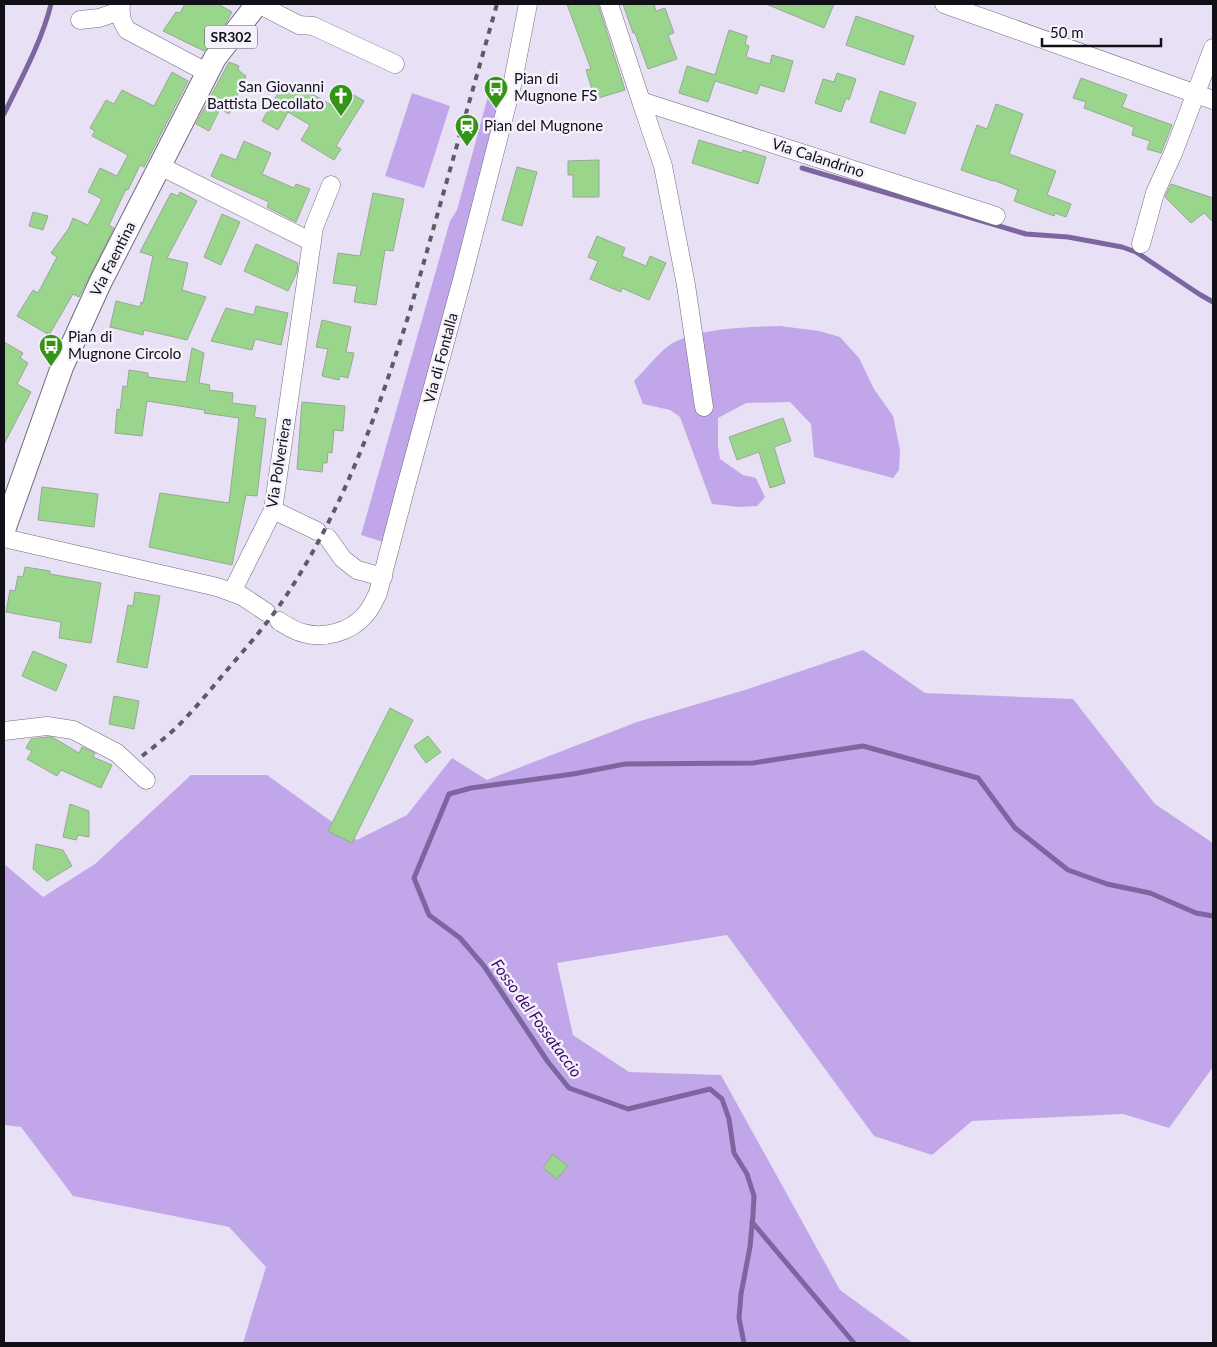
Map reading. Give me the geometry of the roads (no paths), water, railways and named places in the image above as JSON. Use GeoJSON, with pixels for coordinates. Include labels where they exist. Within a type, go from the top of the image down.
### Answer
{"type":"FeatureCollection","features":[{"type":"Feature","properties":{"kind":"main road","name":"Via Faentina"},"geometry":{"type":"LineString","coordinates":[[4,530],[62,367],[100,282],[219,53],[257,4]]}},
{"type":"Feature","properties":{"kind":"street"},"geometry":{"type":"LineString","coordinates":[[257,4],[298,25],[312,26],[395,64]]}},
{"type":"Feature","properties":{"kind":"street"},"geometry":{"type":"LineString","coordinates":[[284,4],[301,13],[312,26]]}},
{"type":"Feature","properties":{"kind":"street","name":"Via di Fontalla"},"geometry":{"type":"LineString","coordinates":[[232,592],[242,596],[291,629],[304,634],[330,634],[342,631],[365,616],[372,605],[383,577],[466,266],[513,81],[528,4]]}},
{"type":"Feature","properties":{"kind":"street"},"geometry":{"type":"LineString","coordinates":[[609,4],[663,166],[686,285],[704,407]]}},
{"type":"Feature","properties":{"kind":"street"},"geometry":{"type":"LineString","coordinates":[[944,4],[1213,100]]}},
{"type":"Feature","properties":{"kind":"street"},"geometry":{"type":"LineString","coordinates":[[80,20],[99,18],[120,8],[121,22],[127,30],[208,73]]}},
{"type":"Feature","properties":{"kind":"street"},"geometry":{"type":"LineString","coordinates":[[1141,244],[1155,193],[1197,94],[1213,48]]}},
{"type":"Feature","properties":{"kind":"street","name":"Via Calandrino"},"geometry":{"type":"LineString","coordinates":[[641,101],[996,216]]}},
{"type":"Feature","properties":{"kind":"street"},"geometry":{"type":"LineString","coordinates":[[160,166],[312,242]]}},
{"type":"Feature","properties":{"kind":"street","name":"Via Polveriera"},"geometry":{"type":"LineString","coordinates":[[232,592],[273,510],[314,227],[331,185]]}},
{"type":"Feature","properties":{"kind":"street"},"geometry":{"type":"LineString","coordinates":[[273,510],[322,535],[343,559],[357,570],[383,577]]}},
{"type":"Feature","properties":{"kind":"street"},"geometry":{"type":"LineString","coordinates":[[4,538],[200,582],[232,592]]}},
{"type":"Feature","properties":{"kind":"street"},"geometry":{"type":"LineString","coordinates":[[4,731],[47,726],[73,730],[116,752],[146,780]]}},
{"type":"Feature","properties":{"kind":"waterway"},"geometry":{"type":"LineString","coordinates":[[4,114],[37,46],[51,4]]}},
{"type":"Feature","properties":{"kind":"waterway"},"geometry":{"type":"LineString","coordinates":[[802,168],[1026,234],[1068,237],[1122,247],[1136,252],[1213,302]]}},
{"type":"Feature","properties":{"kind":"waterway","name":"Fosso del Fossataccio"},"geometry":{"type":"LineString","coordinates":[[744,1343],[739,1318],[741,1294],[750,1247],[754,1196],[747,1174],[734,1153],[729,1119],[722,1099],[710,1089],[628,1109],[569,1088],[548,1062],[484,966],[460,938],[429,915],[414,878],[449,794],[471,788],[573,774],[625,764],[753,763],[863,746],[978,778],[1015,828],[1068,870],[1107,884],[1150,893],[1196,913],[1213,916]]}},
{"type":"Feature","properties":{"kind":"waterway"},"geometry":{"type":"LineString","coordinates":[[752,1222],[854,1343]]}},
{"type":"Feature","properties":{"kind":"railway"},"geometry":{"type":"LineString","coordinates":[[142,756],[173,731],[190,713],[271,617],[305,565],[325,530],[342,494],[373,419],[400,342],[497,4]]}},
{"type":"Feature","properties":{"kind":"place","name":"Pian di Mugnone FS"},"geometry":{"type":"Point","coordinates":[496,109]}},
{"type":"Feature","properties":{"kind":"place","name":"San Giovanni Battista Decollato"},"geometry":{"type":"Point","coordinates":[341,117]}},
{"type":"Feature","properties":{"kind":"place","name":"Pian del Mugnone"},"geometry":{"type":"Point","coordinates":[467,147]}},
{"type":"Feature","properties":{"kind":"place","name":"Pian di Mugnone Circolo"},"geometry":{"type":"Point","coordinates":[51,367]}}]}
